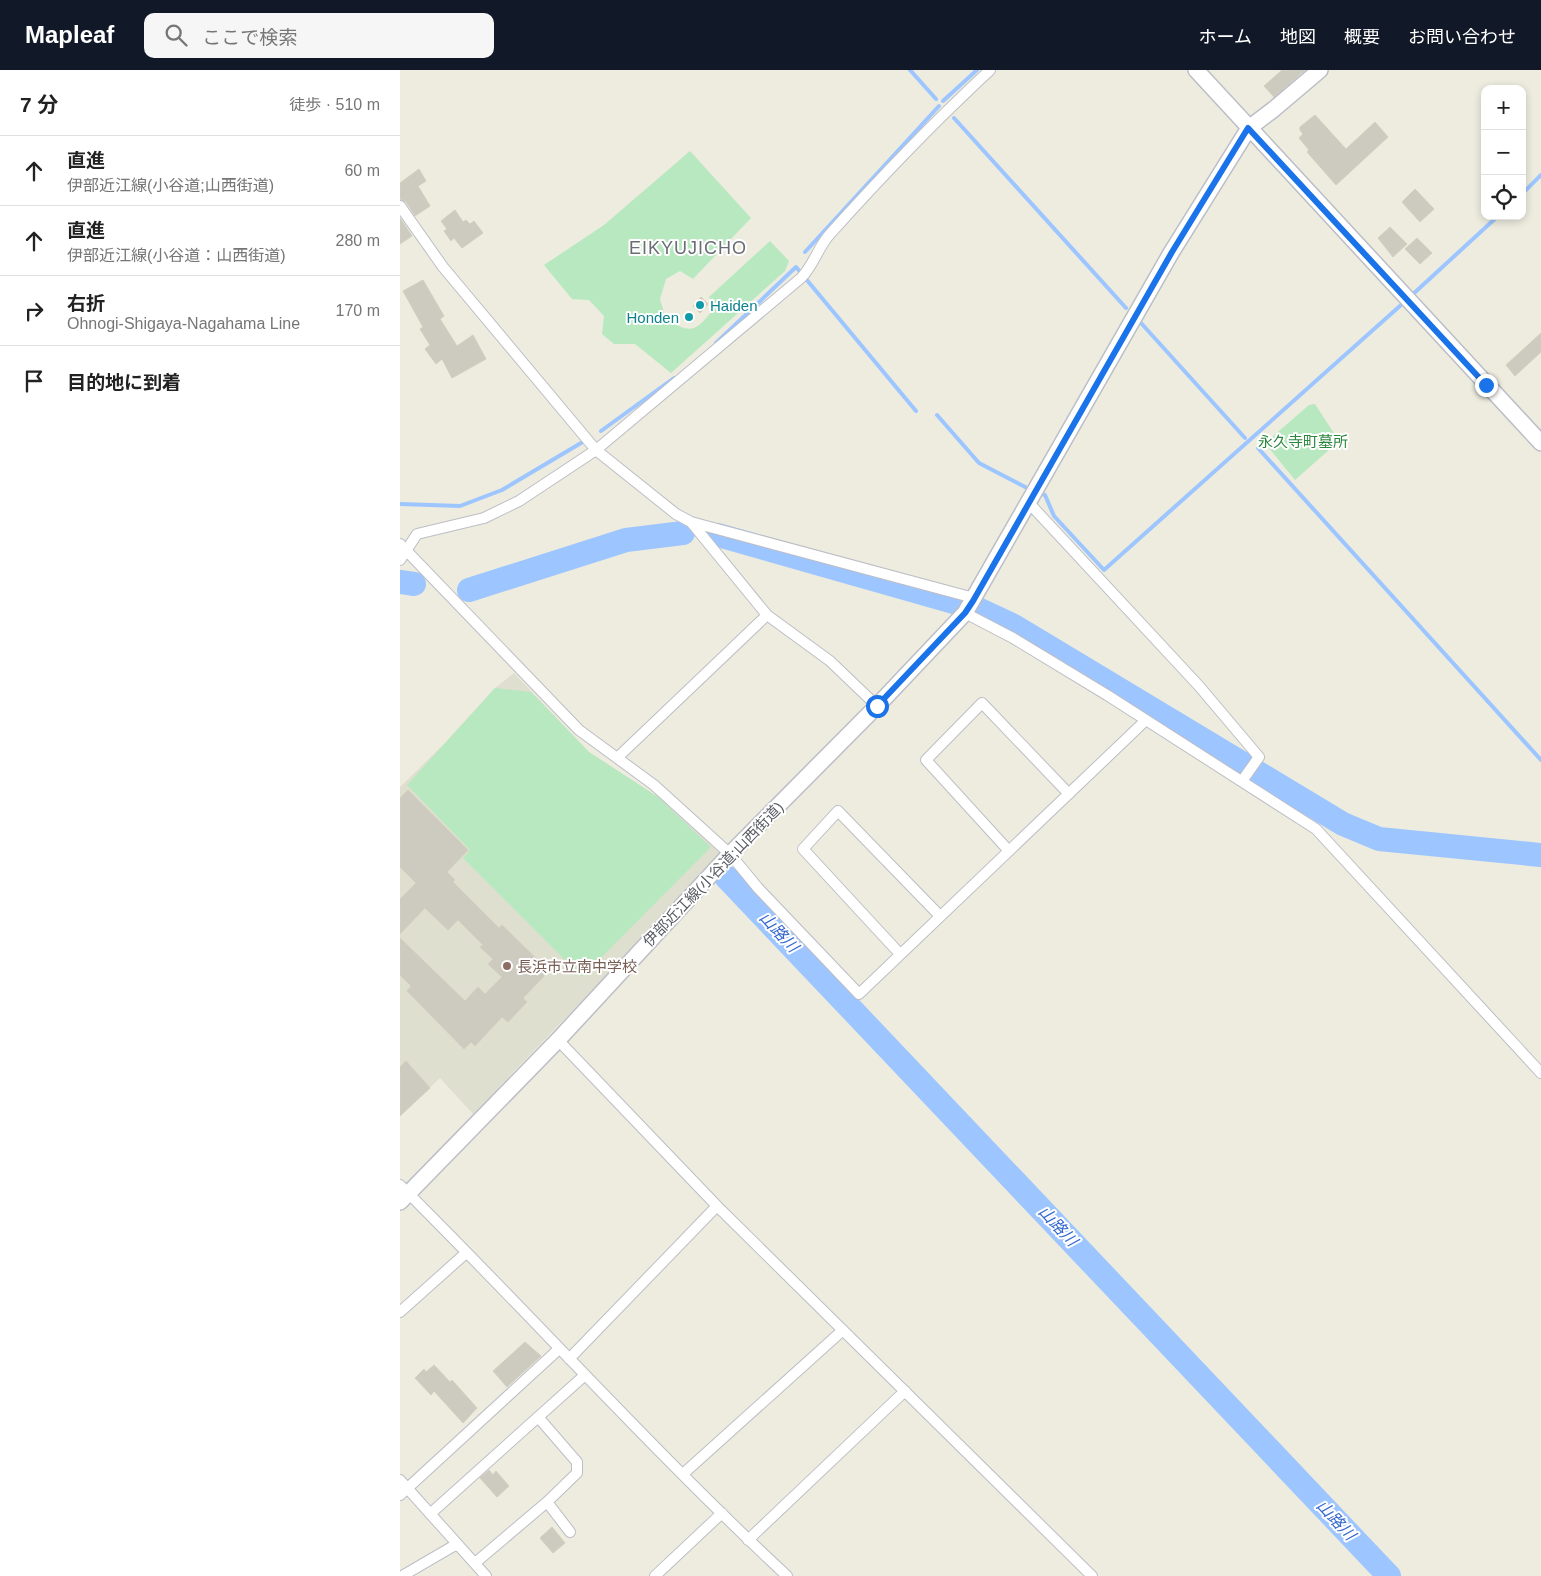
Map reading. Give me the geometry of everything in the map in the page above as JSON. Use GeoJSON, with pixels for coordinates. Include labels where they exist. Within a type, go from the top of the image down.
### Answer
{"type":"FeatureCollection","features":[{"type":"Feature","properties":{"kind":"main road"},"geometry":{"type":"LineString","coordinates":[[1196,70],[1541,443]]}},
{"type":"Feature","properties":{"kind":"main road"},"geometry":{"type":"LineString","coordinates":[[1248,128],[1274,110],[1320,70]]}},
{"type":"Feature","properties":{"kind":"main road","name":"伊部近江線(小谷道;山西街道)"},"geometry":{"type":"LineString","coordinates":[[403,1194],[558,1040],[730,854],[877,706],[971,604],[1172,252],[1248,128]]}},
{"type":"Feature","properties":{"kind":"street"},"geometry":{"type":"LineString","coordinates":[[400,560],[403,547],[417,534],[484,518],[519,500],[596,450],[803,276],[828,236],[944,112],[990,70]]}},
{"type":"Feature","properties":{"kind":"street"},"geometry":{"type":"LineString","coordinates":[[400,206],[443,267],[596,450],[676,514],[691,522],[971,604],[1013,638],[1316,828],[1541,1073]]}},
{"type":"Feature","properties":{"kind":"street"},"geometry":{"type":"LineString","coordinates":[[1029,503],[1186,672],[1259,757],[1242,781]]}},
{"type":"Feature","properties":{"kind":"street"},"geometry":{"type":"LineString","coordinates":[[691,522],[766,615],[830,661],[877,706]]}},
{"type":"Feature","properties":{"kind":"street"},"geometry":{"type":"LineString","coordinates":[[403,547],[579,730],[654,786],[730,854],[758,888],[859,994],[1146,721]]}},
{"type":"Feature","properties":{"kind":"street"},"geometry":{"type":"LineString","coordinates":[[617,758],[766,615]]}},
{"type":"Feature","properties":{"kind":"street"},"geometry":{"type":"LineString","coordinates":[[1009,851],[926,760],[982,703],[1069,794]]}},
{"type":"Feature","properties":{"kind":"street"},"geometry":{"type":"LineString","coordinates":[[900,954],[803,849],[838,811],[940,916]]}},
{"type":"Feature","properties":{"kind":"street"},"geometry":{"type":"LineString","coordinates":[[558,1040],[717,1206],[1092,1576]]}},
{"type":"Feature","properties":{"kind":"street"},"geometry":{"type":"LineString","coordinates":[[403,1194],[466,1253],[568,1359],[748,1540],[787,1576]]}},
{"type":"Feature","properties":{"kind":"street"},"geometry":{"type":"LineString","coordinates":[[568,1359],[717,1206]]}},
{"type":"Feature","properties":{"kind":"street"},"geometry":{"type":"LineString","coordinates":[[400,1312],[466,1253]]}},
{"type":"Feature","properties":{"kind":"street"},"geometry":{"type":"LineString","coordinates":[[683,1474],[843,1330]]}},
{"type":"Feature","properties":{"kind":"street"},"geometry":{"type":"LineString","coordinates":[[404,1492],[559,1349]]}},
{"type":"Feature","properties":{"kind":"street"},"geometry":{"type":"LineString","coordinates":[[430,1514],[585,1375]]}},
{"type":"Feature","properties":{"kind":"street"},"geometry":{"type":"LineString","coordinates":[[748,1540],[905,1391]]}},
{"type":"Feature","properties":{"kind":"street"},"geometry":{"type":"LineString","coordinates":[[475,1562],[547,1502],[577,1473],[577,1462],[538,1418]]}},
{"type":"Feature","properties":{"kind":"street"},"geometry":{"type":"LineString","coordinates":[[400,1480],[404,1492],[430,1514],[486,1576]]}},
{"type":"Feature","properties":{"kind":"street"},"geometry":{"type":"LineString","coordinates":[[547,1502],[570,1532]]}},
{"type":"Feature","properties":{"kind":"street"},"geometry":{"type":"LineString","coordinates":[[655,1576],[722,1513]]}},
{"type":"Feature","properties":{"kind":"street"},"geometry":{"type":"LineString","coordinates":[[402,1576],[457,1544]]}},
{"type":"Feature","properties":{"kind":"shaded area","name":"長浜市立南中学校"},"geometry":{"type":"Polygon","coordinates":[[[514,673],[589,752],[658,797],[722,855],[473,1114],[440,1078],[400,1116],[400,787],[446,742],[495,688],[514,673]]]}},
{"type":"Feature","properties":{"kind":"green space"},"geometry":{"type":"Polygon","coordinates":[[[690,151],[751,218],[693,279],[680,271],[666,279],[660,299],[666,319],[683,328],[689,329],[699,325],[715,307],[709,297],[770,241],[789,261],[785,271],[671,373],[635,344],[614,344],[602,334],[604,316],[589,300],[572,299],[544,265],[604,225],[690,151]]]}},
{"type":"Feature","properties":{"kind":"green space","name":"永久寺町墓所"},"geometry":{"type":"Polygon","coordinates":[[[1315,404],[1339,441],[1295,480],[1265,443],[1309,405],[1315,404]]]}},
{"type":"Feature","properties":{"kind":"green space"},"geometry":{"type":"Polygon","coordinates":[[[495,688],[531,692],[589,752],[658,797],[711,847],[582,977],[463,858],[470,850],[407,785],[495,688]]]}},
{"type":"Feature","properties":{"kind":"building"},"geometry":{"type":"Polygon","coordinates":[[[1282,70],[1305,70],[1274,97],[1264,86],[1282,70]]]}},
{"type":"Feature","properties":{"kind":"building"},"geometry":{"type":"Polygon","coordinates":[[[1315,115],[1346,149],[1375,122],[1388,137],[1336,185],[1307,152],[1309,150],[1299,138],[1303,134],[1300,127],[1315,115]]]}},
{"type":"Feature","properties":{"kind":"building"},"geometry":{"type":"Polygon","coordinates":[[[419,169],[426,181],[418,186],[430,206],[415,216],[406,202],[400,199],[400,183],[419,169]]]}},
{"type":"Feature","properties":{"kind":"building"},"geometry":{"type":"Polygon","coordinates":[[[1415,189],[1434,209],[1420,222],[1402,202],[1415,189]]]}},
{"type":"Feature","properties":{"kind":"building"},"geometry":{"type":"Polygon","coordinates":[[[455,210],[463,222],[466,220],[470,224],[474,221],[483,233],[462,248],[454,238],[451,241],[444,231],[447,229],[441,221],[455,210]]]}},
{"type":"Feature","properties":{"kind":"building"},"geometry":{"type":"Polygon","coordinates":[[[400,218],[412,236],[400,244],[400,218]]]}},
{"type":"Feature","properties":{"kind":"building"},"geometry":{"type":"Polygon","coordinates":[[[1390,227],[1407,244],[1393,257],[1378,238],[1390,227]]]}},
{"type":"Feature","properties":{"kind":"building"},"geometry":{"type":"Polygon","coordinates":[[[1417,238],[1432,253],[1420,264],[1405,249],[1417,238]]]}},
{"type":"Feature","properties":{"kind":"building"},"geometry":{"type":"Polygon","coordinates":[[[423,280],[444,316],[440,319],[457,346],[473,335],[486,359],[452,378],[442,359],[436,364],[425,349],[430,345],[420,329],[423,327],[403,291],[423,280]]]}},
{"type":"Feature","properties":{"kind":"building","name":"Haiden"},"geometry":{"type":"Polygon","coordinates":[[[701,297],[708,304],[700,313],[693,306],[701,297]]]}},
{"type":"Feature","properties":{"kind":"building"},"geometry":{"type":"Polygon","coordinates":[[[1541,333],[1541,352],[1515,376],[1506,365],[1541,333]]]}},
{"type":"Feature","properties":{"kind":"building"},"geometry":{"type":"Polygon","coordinates":[[[408,790],[468,850],[447,872],[455,880],[453,882],[499,928],[502,925],[549,971],[523,998],[527,1002],[508,1022],[502,1017],[475,1046],[471,1042],[464,1049],[407,991],[411,986],[400,975],[400,938],[465,1001],[478,987],[485,994],[502,977],[488,964],[493,959],[480,947],[483,945],[458,920],[448,930],[425,908],[400,934],[400,899],[416,883],[400,867],[400,798],[408,790]]]}},
{"type":"Feature","properties":{"kind":"building"},"geometry":{"type":"Polygon","coordinates":[[[406,1061],[430,1088],[400,1116],[400,1067],[406,1061]]]}},
{"type":"Feature","properties":{"kind":"building"},"geometry":{"type":"Polygon","coordinates":[[[525,1342],[541,1356],[507,1387],[493,1371],[525,1342]]]}},
{"type":"Feature","properties":{"kind":"building"},"geometry":{"type":"Polygon","coordinates":[[[434,1365],[450,1382],[452,1380],[477,1408],[463,1423],[434,1391],[431,1395],[415,1378],[424,1369],[426,1372],[434,1365]]]}},
{"type":"Feature","properties":{"kind":"building"},"geometry":{"type":"Polygon","coordinates":[[[489,1470],[493,1475],[496,1471],[509,1486],[497,1497],[480,1478],[489,1470]]]}},
{"type":"Feature","properties":{"kind":"building"},"geometry":{"type":"Polygon","coordinates":[[[552,1527],[565,1543],[553,1553],[540,1538],[552,1527]]]}},
{"type":"Feature","properties":{"kind":"waterway"},"geometry":{"type":"LineString","coordinates":[[910,70],[936,99]]}},
{"type":"Feature","properties":{"kind":"waterway"},"geometry":{"type":"LineString","coordinates":[[943,101],[977,70]]}},
{"type":"Feature","properties":{"kind":"waterway"},"geometry":{"type":"LineString","coordinates":[[805,252],[939,106]]}},
{"type":"Feature","properties":{"kind":"waterway"},"geometry":{"type":"LineString","coordinates":[[954,118],[1126,308]]}},
{"type":"Feature","properties":{"kind":"waterway"},"geometry":{"type":"LineString","coordinates":[[1526,190],[1541,175]]}},
{"type":"Feature","properties":{"kind":"waterway"},"geometry":{"type":"LineString","coordinates":[[1412,295],[1494,220]]}},
{"type":"Feature","properties":{"kind":"waterway"},"geometry":{"type":"LineString","coordinates":[[716,343],[796,267],[916,411]]}},
{"type":"Feature","properties":{"kind":"waterway"},"geometry":{"type":"LineString","coordinates":[[1038,493],[1045,495],[1054,516],[1104,570],[1401,305]]}},
{"type":"Feature","properties":{"kind":"waterway"},"geometry":{"type":"LineString","coordinates":[[1141,323],[1245,438]]}},
{"type":"Feature","properties":{"kind":"waterway"},"geometry":{"type":"LineString","coordinates":[[601,431],[674,378]]}},
{"type":"Feature","properties":{"kind":"waterway"},"geometry":{"type":"LineString","coordinates":[[937,415],[979,463],[1031,490]]}},
{"type":"Feature","properties":{"kind":"waterway"},"geometry":{"type":"LineString","coordinates":[[400,504],[460,506],[502,490],[581,443]]}},
{"type":"Feature","properties":{"kind":"waterway"},"geometry":{"type":"LineString","coordinates":[[1258,448],[1541,760]]}},
{"type":"Feature","properties":{"kind":"waterway"},"geometry":{"type":"LineString","coordinates":[[469,590],[626,540],[683,533]]}},
{"type":"Feature","properties":{"kind":"waterway"},"geometry":{"type":"LineString","coordinates":[[718,535],[978,609],[1014,626],[1343,824],[1379,839],[1541,855]]}},
{"type":"Feature","properties":{"kind":"waterway"},"geometry":{"type":"LineString","coordinates":[[400,582],[414,584]]}},
{"type":"Feature","properties":{"kind":"waterway","name":"山路川"},"geometry":{"type":"LineString","coordinates":[[726,877],[1389,1576]]}},
{"type":"Feature","properties":{"kind":"place","name":"Haiden"},"geometry":{"type":"Point","coordinates":[700,305]}},
{"type":"Feature","properties":{"kind":"place","name":"Honden"},"geometry":{"type":"Point","coordinates":[689,317]}},
{"type":"Feature","properties":{"kind":"place","name":"長浜市立南中学校"},"geometry":{"type":"Point","coordinates":[507,966]}},
{"type":"Feature","properties":{"kind":"district","name":"EIKYUJICHO"},"geometry":{"type":"Point","coordinates":[688,248]}},
{"type":"Feature","properties":{"kind":"route"},"geometry":{"type":"LineString","coordinates":[[877,706],[965,613],[973,601],[1172,252],[1248,128],[1486,385]]}}]}
